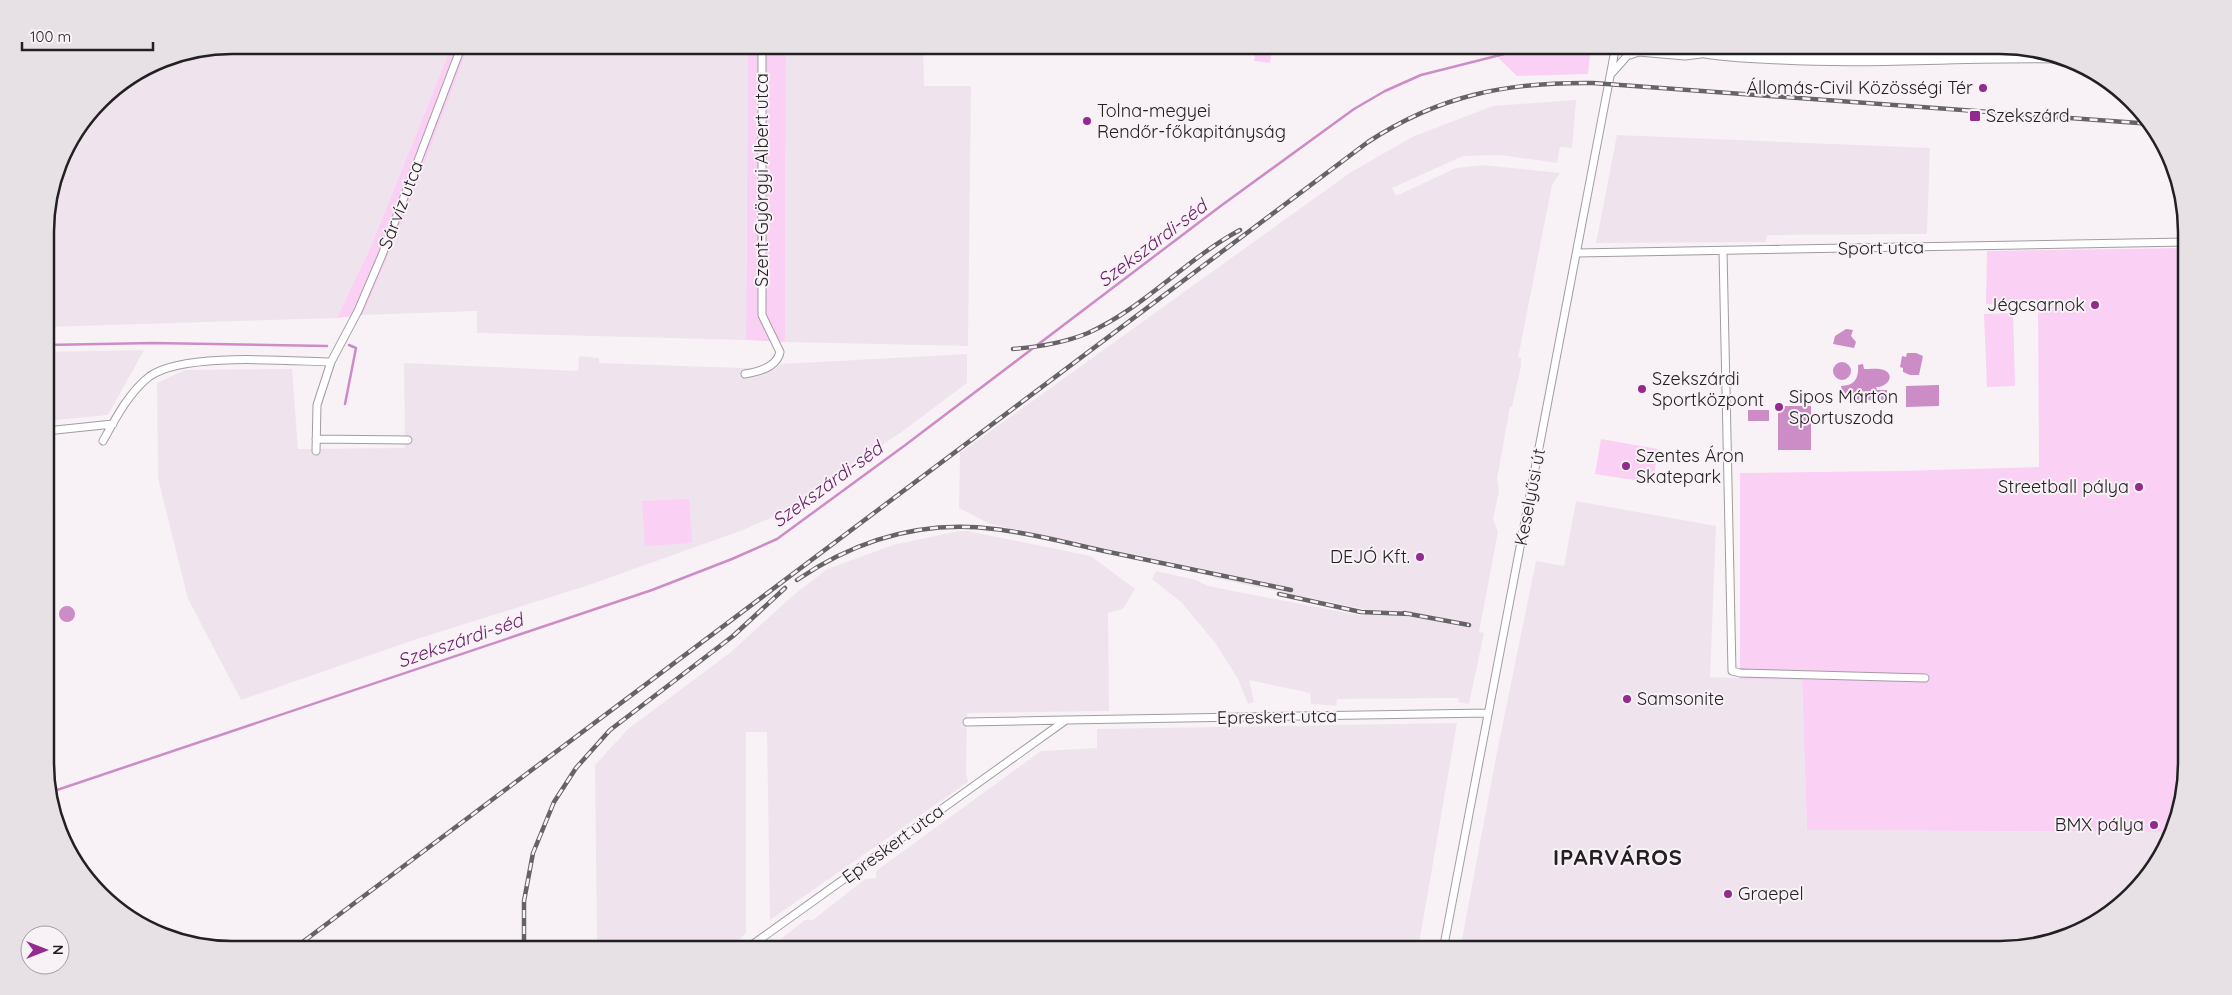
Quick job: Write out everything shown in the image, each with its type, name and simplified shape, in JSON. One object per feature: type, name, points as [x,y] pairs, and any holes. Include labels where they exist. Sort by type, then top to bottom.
[{"type":"main road","points":[[1726,54],[1820,60],[1962,56],[2033,57]]},
{"type":"street","name":"Sárvíz utca","points":[[316,451],[317,405],[331,362],[358,311],[382,255],[459,54]]},
{"type":"street","name":"Szent-Györgyi Albert utca","points":[[745,374],[770,365],[780,356],[778,346],[762,314],[762,54]]},
{"type":"street","name":"Keselyűsi út","points":[[1445,941],[1614,54]]},
{"type":"street","points":[[1611,75],[1627,56],[1633,54]]},
{"type":"street","points":[[1662,54],[1685,56],[1702,54]]},
{"type":"street","name":"Sport utca","points":[[1577,253],[2178,242]]},
{"type":"street","points":[[1723,251],[1732,671],[1740,674],[1925,678]]},
{"type":"street","points":[[103,441],[141,384],[151,376],[170,366],[208,361],[331,362]]},
{"type":"street","points":[[54,430],[113,424]]},
{"type":"street","points":[[316,440],[408,440]]},
{"type":"street","name":"Epreskert utca","points":[[968,722],[1488,713]]},
{"type":"street","name":"Epreskert utca","points":[[758,941],[1066,720]]},
{"type":"shaded area","points":[[220,54],[448,54],[372,244],[337,318],[54,327],[55,208],[67,163],[90,123],[123,90],[142,78],[163,67],[197,57]]},
{"type":"shaded area","points":[[448,54],[466,54],[404,218],[363,315],[337,318],[372,244]]},
{"type":"shaded area","points":[[466,54],[748,54],[746,340],[477,333],[477,311],[363,315],[404,218]]},
{"type":"shaded area","points":[[748,54],[786,54],[785,342],[746,340]]},
{"type":"shaded area","points":[[786,54],[923,54],[924,86],[971,86],[968,346],[785,342]]},
{"type":"shaded area","points":[[1255,54],[1271,54],[1270,63],[1254,61]]},
{"type":"shaded area","points":[[1494,54],[1590,54],[1588,74],[1517,76]]},
{"type":"shaded area","points":[[1576,100],[1572,148],[1560,147],[1557,163],[1500,155],[1463,156],[1392,188],[1396,196],[1456,168],[1483,165],[1560,173],[1552,185],[1518,358],[1521,358],[1521,366],[1512,407],[1510,407],[1497,479],[1499,491],[1493,519],[1498,532],[1479,632],[1484,633],[1469,704],[1458,702],[1459,698],[1337,699],[1336,706],[1311,704],[1310,693],[1249,680],[1254,702],[1248,704],[1238,679],[1216,644],[1182,603],[1152,579],[1156,571],[1196,580],[1208,586],[1363,616],[1364,609],[1213,578],[1214,571],[990,524],[959,508],[960,453],[1351,172],[1414,136],[1493,106]]},
{"type":"shaded area","points":[[1617,135],[1930,148],[1927,234],[1767,235],[1766,242],[1596,243]]},
{"type":"shaded area","points":[[2178,248],[2178,775],[2172,810],[2161,840],[2161,832],[1807,830],[1802,680],[1740,679],[1740,473],[2039,467],[2038,304],[1986,304],[1987,251]]},
{"type":"shaded area","points":[[2013,313],[2015,386],[1987,387],[1984,314]]},
{"type":"shaded area","points":[[1846,329],[1853,330],[1851,336],[1856,342],[1854,348],[1833,344],[1835,336]]},
{"type":"shaded area","points":[[144,350],[108,415],[54,420],[54,352]]},
{"type":"shaded area","points":[[1907,353],[1916,353],[1923,356],[1919,375],[1910,375],[1903,372],[1903,368],[1900,367],[1902,356],[1906,357]]},
{"type":"shaded area","points":[[967,354],[967,383],[903,431],[782,513],[743,530],[589,585],[414,640],[241,700],[188,599],[158,478],[157,383],[185,370],[292,369],[298,449],[405,448],[404,363],[578,371],[579,356],[599,358],[599,363],[774,369],[781,364]]},
{"type":"shaded area","points":[[1838,362],[1846,362],[1851,367],[1849,378],[1838,380],[1833,375],[1833,367]]},
{"type":"shaded area","points":[[1863,364],[1864,369],[1880,369],[1888,372],[1890,375],[1886,384],[1876,387],[1877,390],[1887,390],[1887,401],[1844,399],[1841,386],[1853,383],[1858,374],[1858,365]]},
{"type":"shaded area","points":[[1939,385],[1939,406],[1906,407],[1906,386]]},
{"type":"shaded area","points":[[1778,406],[1811,406],[1811,450],[1778,450]]},
{"type":"shaded area","points":[[1748,410],[1769,410],[1769,421],[1748,421]]},
{"type":"shaded area","name":"Szentes Áron Skatepark","points":[[1601,439],[1658,449],[1653,483],[1595,474]]},
{"type":"shaded area","points":[[689,499],[692,543],[645,546],[642,501]]},
{"type":"shaded area","points":[[1576,501],[1716,526],[1710,677],[1802,680],[1807,830],[2161,832],[2161,840],[2142,872],[2109,905],[2069,928],[2024,940],[1462,941],[1497,752],[1536,561],[1564,566]]},
{"type":"shaded area","points":[[958,531],[968,531],[1091,556],[1135,589],[1123,609],[1108,613],[1109,711],[967,713],[966,773],[968,782],[770,920],[767,732],[746,732],[746,933],[738,941],[597,941],[595,765],[628,729],[731,652],[790,598],[827,569],[893,545]]},
{"type":"shaded area","points":[[64,606],[70,606],[75,611],[73,620],[64,622],[59,617],[59,611]]},
{"type":"shaded area","points":[[1457,723],[1420,941],[778,941],[805,920],[813,920],[865,879],[876,878],[876,871],[1041,751],[1097,748],[1097,729]]},
{"type":"waterway","name":"Szekszárdi-séd","points":[[56,790],[652,590],[732,559],[777,539],[904,446],[1222,205],[1354,109],[1385,91],[1421,75],[1504,54]]},
{"type":"waterway","points":[[54,345],[153,343],[327,346]]},
{"type":"waterway","points":[[345,404],[356,348],[349,345]]},
{"type":"railway","points":[[304,941],[1368,142],[1421,113],[1475,94],[1503,89],[1532,85],[1593,83],[2142,123]]},
{"type":"railway","points":[[1013,349],[1060,342],[1088,333],[1108,323],[1201,255],[1240,230]]},
{"type":"railway","points":[[797,580],[843,554],[891,536],[941,528],[967,527],[1037,536],[1291,590]]},
{"type":"railway","points":[[524,941],[524,901],[533,853],[554,802],[576,768],[610,730],[733,636],[785,588]]},
{"type":"railway","points":[[1279,594],[1361,612],[1411,614]]},
{"type":"railway","points":[[1404,613],[1469,625]]},
{"type":"place","name":"Állomás-Civil Közösségi Tér","points":[[1983,88]]},
{"type":"place","name":"Szekszárd","points":[[1975,116]]},
{"type":"place","name":"Tolna-megyei Rendőr-főkapitányság","points":[[1087,121]]},
{"type":"place","name":"Jégcsarnok","points":[[2095,305]]},
{"type":"place","name":"Szekszárdi Sportközpont","points":[[1642,389]]},
{"type":"place","name":"Sipos Márton Sportuszoda","points":[[1779,407]]},
{"type":"place","name":"Szentes Áron Skatepark","points":[[1626,466]]},
{"type":"place","name":"Streetball pálya","points":[[2139,487]]},
{"type":"place","name":"DEJÓ Kft.","points":[[1420,557]]},
{"type":"place","name":"Samsonite","points":[[1627,699]]},
{"type":"place","name":"BMX pálya","points":[[2154,825]]},
{"type":"place","name":"Graepel","points":[[1728,894]]},
{"type":"district","name":"IPARVÁROS","points":[[1618,857]]}]
